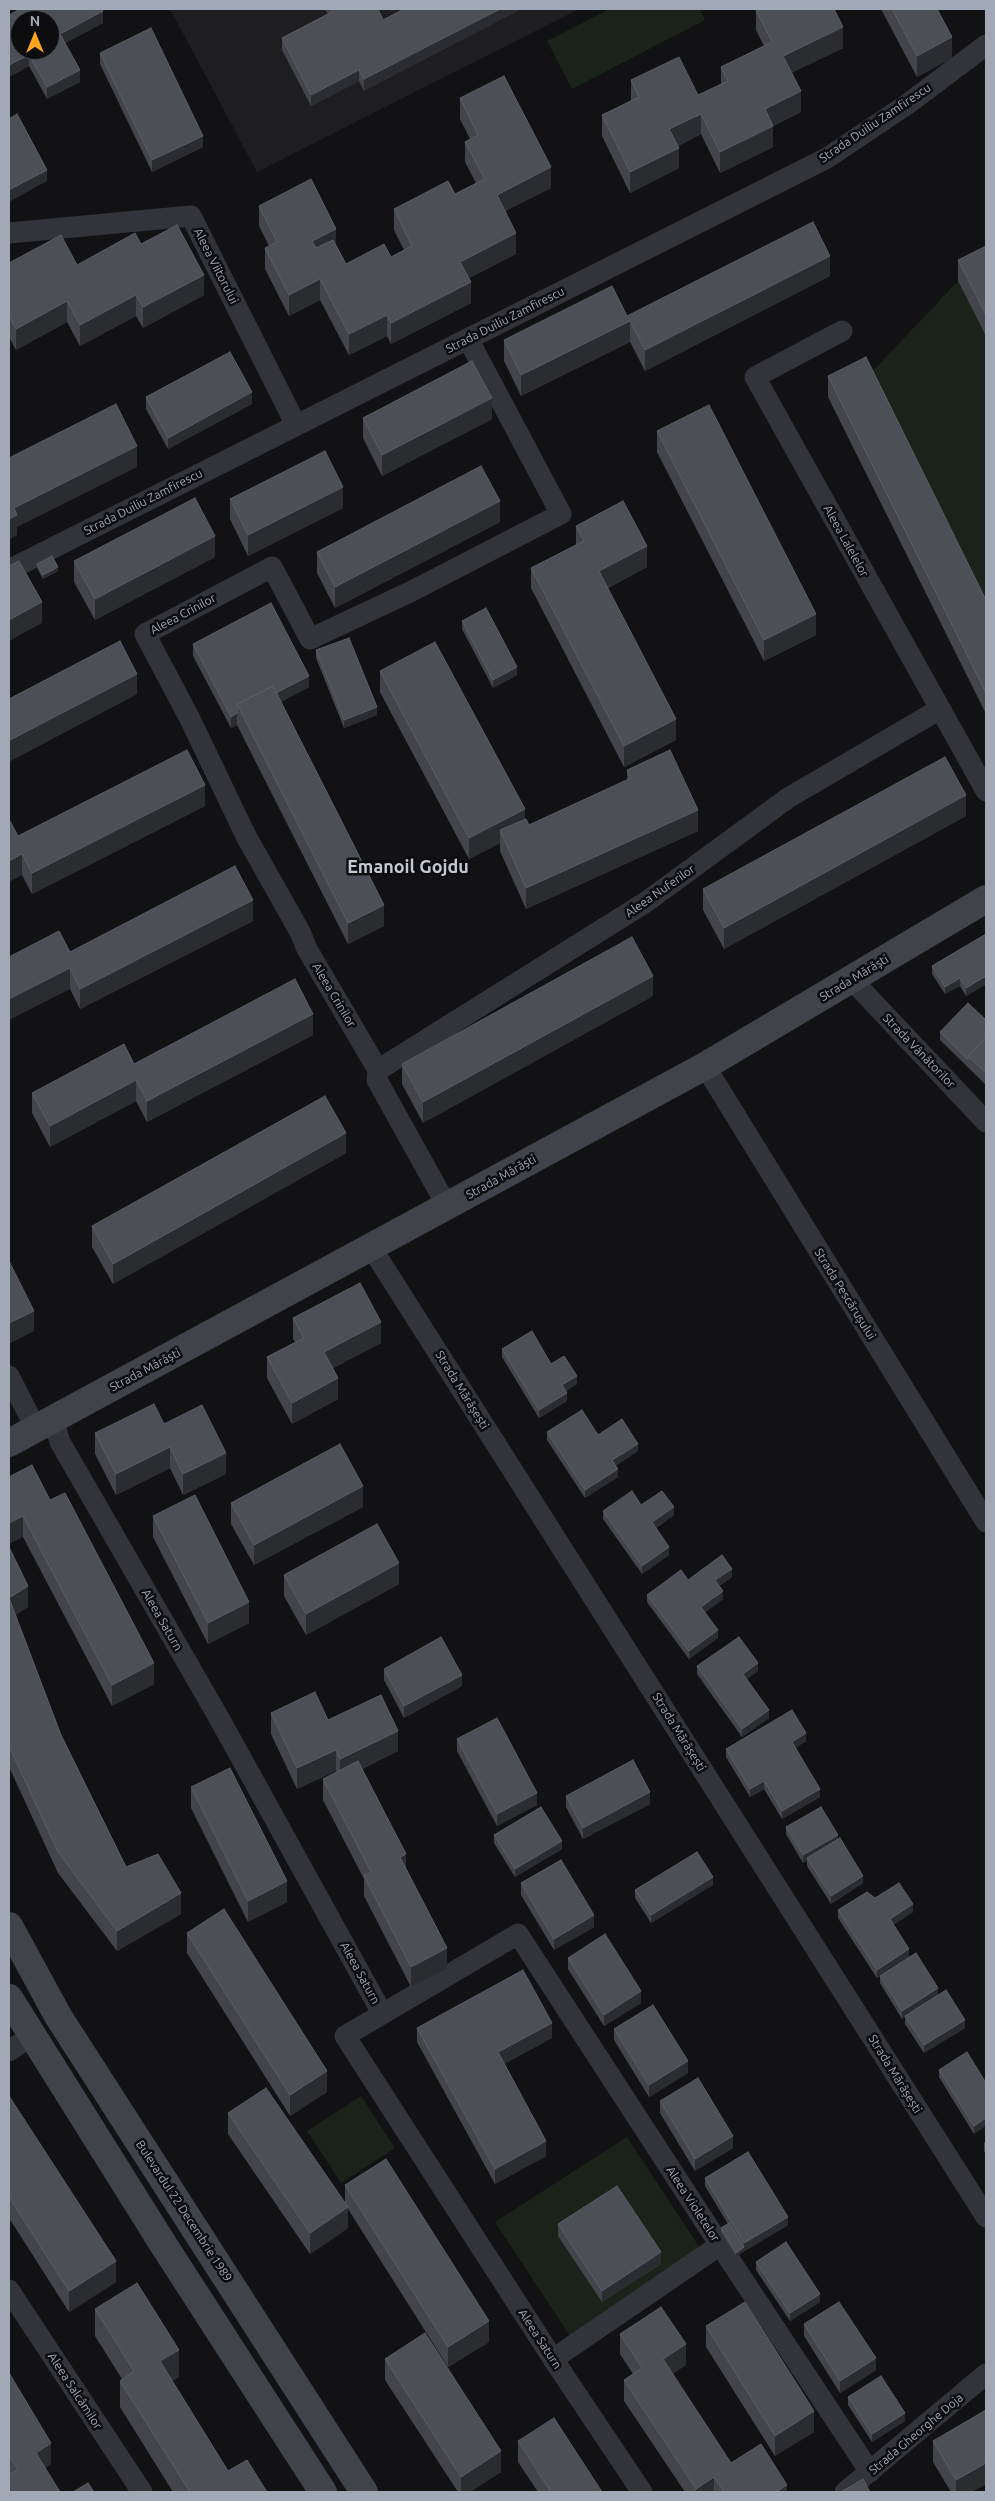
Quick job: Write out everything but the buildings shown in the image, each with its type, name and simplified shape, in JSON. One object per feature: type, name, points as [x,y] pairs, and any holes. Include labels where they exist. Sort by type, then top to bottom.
[{"type":"main road","name":"Strada Mărăști","points":[[9,1443],[705,1066],[986,899]]},
{"type":"main road","name":"Bulevardul 22 Decembrie 1989","points":[[9,1926],[58,2016],[364,2492]]},
{"type":"main road","points":[[9,1998],[162,2244],[323,2492]]},
{"type":"street","name":"Strada Duiliu Zamfirescu","points":[[9,570],[827,158],[909,103],[986,45]]},
{"type":"street","name":"Aleea Viitorului","points":[[9,234],[191,216],[296,426]]},
{"type":"street","name":"Aleea Lalelelor","points":[[842,331],[755,377],[986,791]]},
{"type":"street","name":"Aleea Crinilor","points":[[448,1206],[376,1080],[378,1070],[307,950],[300,932],[246,836],[190,719],[145,634],[272,567],[310,639],[412,591],[561,514],[468,339]]},
{"type":"street","name":"Aleea Nuferilor","points":[[378,1070],[646,902],[788,798],[940,709]]},
{"type":"street","name":"Strada Vânătorilor","points":[[852,980],[986,1122]]},
{"type":"street","name":"Strada Pescărușului","points":[[705,1066],[986,1522]]},
{"type":"street","name":"Strada Mărășești","points":[[371,1247],[986,2217]]},
{"type":"street","name":"Aleea Saturn","points":[[9,1376],[44,1424],[60,1442],[219,1718],[382,2013],[345,2036],[553,2359],[642,2492]]},
{"type":"street","name":"Aleea Violetelor","points":[[382,2013],[518,1934],[870,2472]]},
{"type":"street","points":[[9,2051],[31,2036]]},
{"type":"street","points":[[553,2359],[720,2245]]},
{"type":"street","name":"Aleea Salcâmilor","points":[[9,2290],[142,2492]]},
{"type":"street","name":"Strada Gheorghe Doja","points":[[845,2492],[986,2374]]},
{"type":"shaded area","points":[[170,9],[579,9],[257,172]]},
{"type":"shaded area","points":[[610,9],[700,9],[705,20],[572,89],[547,41]]},
{"type":"shaded area","points":[[958,281],[986,336],[986,621],[866,378]]},
{"type":"shaded area","points":[[361,2096],[395,2148],[341,2183],[307,2131]]},
{"type":"shaded area","points":[[627,2137],[702,2251],[570,2336],[495,2222]]},
{"type":"district","name":"Emanoil Gojdu","points":[[408,867]]}]
